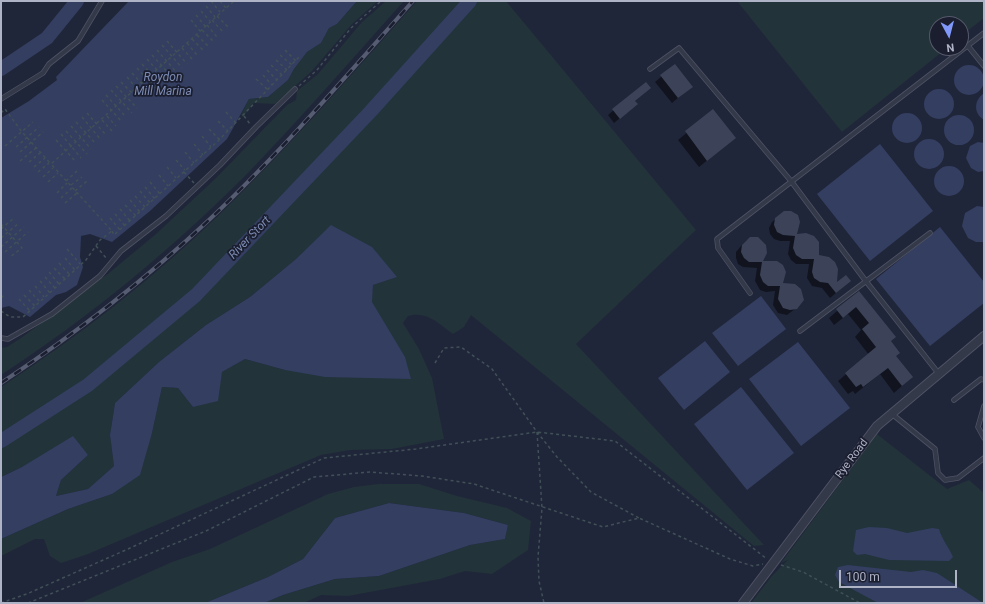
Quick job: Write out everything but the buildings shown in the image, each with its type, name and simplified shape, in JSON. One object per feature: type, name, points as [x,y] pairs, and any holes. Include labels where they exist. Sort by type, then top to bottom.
[{"type":"street","name":"Rye Road","points":[[743,603],[876,426],[984,336]]},
{"type":"lane","points":[[1,99],[44,72],[49,64],[78,41],[102,1]]},
{"type":"lane","points":[[969,45],[984,33]]},
{"type":"lane","points":[[969,47],[984,66]]},
{"type":"lane","points":[[650,69],[679,48],[791,180],[865,280],[939,374]]},
{"type":"lane","points":[[750,293],[718,248],[716,239],[791,180],[955,56]]},
{"type":"lane","points":[[1,338],[8,339],[52,314],[100,276],[121,252],[166,216],[220,165],[254,128],[295,90]]},
{"type":"lane","points":[[800,331],[865,280],[930,233]]},
{"type":"lane","points":[[954,400],[981,379],[984,380]]},
{"type":"lane","points":[[984,406],[978,427],[984,438]]},
{"type":"lane","points":[[892,413],[935,449],[938,461],[938,472],[945,480],[958,478],[984,458]]},
{"type":"path","points":[[220,1],[226,8]]},
{"type":"path","points":[[38,172],[71,147],[102,120],[234,1]]},
{"type":"path","points":[[295,90],[316,70],[351,28],[381,1]]},
{"type":"path","points":[[211,2],[221,13]]},
{"type":"path","points":[[206,6],[228,27]]},
{"type":"path","points":[[201,11],[223,32]]},
{"type":"path","points":[[196,15],[217,37]]},
{"type":"path","points":[[191,20],[213,41]]},
{"type":"path","points":[[197,34],[208,46]]},
{"type":"path","points":[[192,39],[203,50]]},
{"type":"path","points":[[167,41],[187,64]]},
{"type":"path","points":[[187,43],[197,55]]},
{"type":"path","points":[[162,45],[182,68]]},
{"type":"path","points":[[182,48],[192,59]]},
{"type":"path","points":[[157,50],[177,73]]},
{"type":"path","points":[[285,50],[296,61]]},
{"type":"path","points":[[152,55],[172,77]]},
{"type":"path","points":[[280,55],[292,65]]},
{"type":"path","points":[[3,105],[26,137],[114,235],[220,140],[278,81],[299,57]]},
{"type":"path","points":[[147,59],[167,81]]},
{"type":"path","points":[[276,60],[287,70]]},
{"type":"path","points":[[142,64],[162,86]]},
{"type":"path","points":[[272,65],[282,75]]},
{"type":"path","points":[[137,68],[157,90]]},
{"type":"path","points":[[267,70],[278,81]]},
{"type":"path","points":[[132,73],[142,84]]},
{"type":"path","points":[[263,75],[273,86]]},
{"type":"path","points":[[127,77],[137,88]]},
{"type":"path","points":[[256,79],[268,91]]},
{"type":"path","points":[[121,82],[132,93]]},
{"type":"path","points":[[116,86],[137,108]]},
{"type":"path","points":[[111,90],[132,113]]},
{"type":"path","points":[[106,95],[126,118]]},
{"type":"path","points":[[102,100],[122,122]]},
{"type":"path","points":[[1,113],[5,109]]},
{"type":"path","points":[[226,112],[237,123]]},
{"type":"path","points":[[87,113],[106,135]]},
{"type":"path","points":[[107,115],[116,126]]},
{"type":"path","points":[[244,116],[254,128]]},
{"type":"path","points":[[82,117],[101,140]]},
{"type":"path","points":[[102,120],[112,131]]},
{"type":"path","points":[[218,121],[228,132]]},
{"type":"path","points":[[5,146],[33,122]]},
{"type":"path","points":[[76,122],[96,144]]},
{"type":"path","points":[[71,126],[91,149]]},
{"type":"path","points":[[16,147],[39,127]]},
{"type":"path","points":[[209,129],[220,140]]},
{"type":"path","points":[[66,130],[87,154]]},
{"type":"path","points":[[20,152],[43,132]]},
{"type":"path","points":[[61,134],[81,158]]},
{"type":"path","points":[[202,136],[211,148]]},
{"type":"path","points":[[56,140],[76,162]]},
{"type":"path","points":[[194,144],[203,155]]},
{"type":"path","points":[[20,161],[36,148]]},
{"type":"path","points":[[29,162],[40,152]]},
{"type":"path","points":[[185,152],[194,163]]},
{"type":"path","points":[[34,167],[45,158]]},
{"type":"path","points":[[176,160],[197,187]]},
{"type":"path","points":[[43,177],[54,167]]},
{"type":"path","points":[[167,167],[177,178]]},
{"type":"path","points":[[57,193],[77,170]]},
{"type":"path","points":[[48,182],[58,172]]},
{"type":"path","points":[[159,175],[168,186]]},
{"type":"path","points":[[61,198],[82,177]]},
{"type":"path","points":[[65,203],[87,181]]},
{"type":"path","points":[[150,182],[160,194]]},
{"type":"path","points":[[145,187],[155,198]]},
{"type":"path","points":[[140,191],[150,203]]},
{"type":"path","points":[[135,196],[145,207]]},
{"type":"path","points":[[130,200],[140,212]]},
{"type":"path","points":[[125,205],[136,216]]},
{"type":"path","points":[[120,209],[130,221]]},
{"type":"path","points":[[115,214],[125,226]]},
{"type":"path","points":[[1,229],[14,218]]},
{"type":"path","points":[[110,218],[120,230]]},
{"type":"path","points":[[1,238],[19,223]]},
{"type":"path","points":[[1,224],[22,248],[10,257]]},
{"type":"path","points":[[1,247],[24,227]]},
{"type":"path","points":[[6,252],[28,232]]},
{"type":"path","points":[[1,311],[10,318],[23,317],[80,265],[100,240],[112,232]]},
{"type":"path","points":[[96,246],[111,263]]},
{"type":"path","points":[[67,249],[80,265]]},
{"type":"path","points":[[65,258],[75,270]]},
{"type":"path","points":[[59,263],[70,275]]},
{"type":"path","points":[[54,268],[65,279]]},
{"type":"path","points":[[50,272],[59,284]]},
{"type":"path","points":[[45,277],[55,288]]},
{"type":"path","points":[[40,281],[50,292]]},
{"type":"path","points":[[35,286],[45,297]]},
{"type":"path","points":[[29,290],[40,302]]},
{"type":"path","points":[[1,298],[5,294]]},
{"type":"path","points":[[24,294],[35,306]]},
{"type":"path","points":[[19,299],[30,311]]},
{"type":"path","points":[[435,362],[444,348],[461,347],[492,369],[536,432],[557,457],[591,492],[639,518],[730,559],[753,566],[772,563]]},
{"type":"path","points":[[536,432],[542,508],[538,557],[544,603]]},
{"type":"path","points":[[1,603],[29,593],[121,552],[324,458],[416,449],[536,432],[615,442],[772,563],[803,572],[860,603]]},
{"type":"path","points":[[28,603],[206,530],[314,477],[370,472],[422,476],[474,484],[542,508],[603,527],[639,518]]},
{"type":"shaded area","points":[[357,1],[378,1],[352,24],[312,71],[275,104],[254,103],[243,117],[241,115],[249,99],[268,97],[288,80],[294,69],[307,52],[321,43],[329,28],[337,24]]},
{"type":"shaded area","points":[[386,1],[404,1],[287,132],[219,202],[160,255],[98,306],[34,353],[1,375],[1,348],[7,347],[21,338],[109,273],[156,234],[215,179],[287,105],[296,100],[297,91],[318,74],[362,22]]},
{"type":"shaded area","points":[[417,1],[506,1],[696,230],[576,344],[764,545],[754,546],[471,315],[464,327],[453,334],[432,319],[421,315],[415,315],[408,316],[403,323],[419,349],[432,378],[444,439],[392,449],[350,450],[321,455],[88,554],[61,563],[50,556],[44,539],[35,539],[1,556],[1,539],[68,509],[112,494],[152,433],[162,387],[178,388],[193,407],[222,372],[245,359],[285,370],[383,323],[371,302],[373,285],[396,277],[331,226],[296,259],[250,297],[206,325],[159,362],[115,403],[110,435],[114,466],[88,489],[56,496],[61,480],[88,455],[22,467],[1,477],[1,387],[59,348],[115,306],[195,238],[246,189],[296,136]]},
{"type":"shaded area","points":[[737,1],[984,1],[984,18],[969,30],[969,16],[929,16],[929,56],[937,56],[842,132]]},
{"type":"shaded area","points":[[877,434],[947,489],[969,480],[984,493],[984,603],[751,603],[771,577],[788,560],[781,563]]},
{"type":"shaded area","points":[[378,484],[419,484],[457,496],[507,508],[531,521],[528,550],[492,574],[465,571],[440,579],[348,596],[321,595],[304,603],[264,603],[283,595],[335,579],[379,576],[470,545],[505,539],[508,525],[464,513],[389,503],[335,518],[303,559],[268,577],[205,603],[80,603],[172,562],[210,549],[328,494],[354,487]]},
{"type":"water","name":"Roydon Mill Marina","points":[[129,1],[357,1],[337,24],[329,28],[321,43],[307,52],[294,69],[288,80],[268,97],[249,99],[227,139],[150,211],[112,242],[90,234],[81,236],[80,257],[83,267],[77,285],[66,292],[56,295],[30,317],[9,306],[1,308],[1,118],[29,101],[57,80],[56,77]]},
{"type":"water","points":[[969,65],[975,66],[983,74],[983,86],[975,94],[969,95],[963,94],[955,86],[954,80],[955,74],[963,66]]},
{"type":"water","points":[[939,89],[945,90],[953,98],[953,110],[945,118],[939,119],[933,118],[925,110],[924,104],[925,98],[933,90]]},
{"type":"water","points":[[984,93],[984,120],[978,114],[976,106],[978,99]]},
{"type":"water","points":[[907,113],[913,114],[921,122],[921,134],[913,142],[907,143],[901,142],[893,134],[892,128],[893,122],[901,114]]},
{"type":"water","points":[[959,115],[965,116],[973,124],[973,136],[965,144],[959,145],[953,144],[945,136],[944,130],[945,124],[953,116]]},
{"type":"water","points":[[929,139],[935,140],[943,148],[943,160],[935,168],[929,169],[923,168],[915,160],[914,154],[915,148],[923,140]]},
{"type":"water","points":[[978,142],[984,143],[984,171],[978,172],[971,168],[966,158],[970,146]]},
{"type":"water","points":[[880,144],[933,211],[870,261],[817,194]]},
{"type":"water","points":[[949,166],[955,167],[963,175],[963,187],[955,195],[949,196],[943,195],[935,187],[934,181],[935,175],[943,167]]},
{"type":"water","points":[[977,206],[984,207],[984,242],[976,242],[968,238],[962,226],[965,213]]},
{"type":"water","points":[[331,225],[372,247],[397,277],[373,285],[372,302],[405,357],[411,379],[325,377],[285,370],[245,359],[222,372],[218,401],[193,407],[178,388],[162,387],[152,433],[140,475],[112,494],[68,509],[1,539],[1,477],[22,467],[73,436],[88,455],[61,480],[56,496],[88,489],[114,466],[110,435],[115,403],[159,362],[206,325],[250,297],[296,259]]},
{"type":"water","points":[[940,227],[984,282],[984,303],[930,346],[876,279]]},
{"type":"water","points":[[761,296],[786,329],[738,366],[712,333]]},
{"type":"water","points":[[705,341],[730,372],[684,410],[658,378]]},
{"type":"water","points":[[798,342],[850,408],[801,446],[749,379]]},
{"type":"water","points":[[741,387],[794,453],[747,490],[694,424]]},
{"type":"water","points":[[389,503],[464,513],[508,525],[505,539],[470,545],[379,576],[335,579],[283,595],[264,603],[205,603],[268,577],[303,559],[335,518]]},
{"type":"water","points":[[869,527],[887,528],[907,533],[932,528],[939,529],[953,557],[949,561],[889,560],[865,554],[857,555],[853,551],[856,530]]},
{"type":"water","points":[[848,565],[911,572],[923,570],[937,573],[983,603],[878,603],[839,582],[835,575],[838,567]]},
{"type":"waterway","points":[[1,69],[47,38],[77,1]]},
{"type":"waterway","name":"River Stort","points":[[1,441],[88,385],[196,295],[371,111],[470,1]]},
{"type":"railway","points":[[1,383],[109,306],[210,219],[263,167],[339,85],[413,1]]}]
